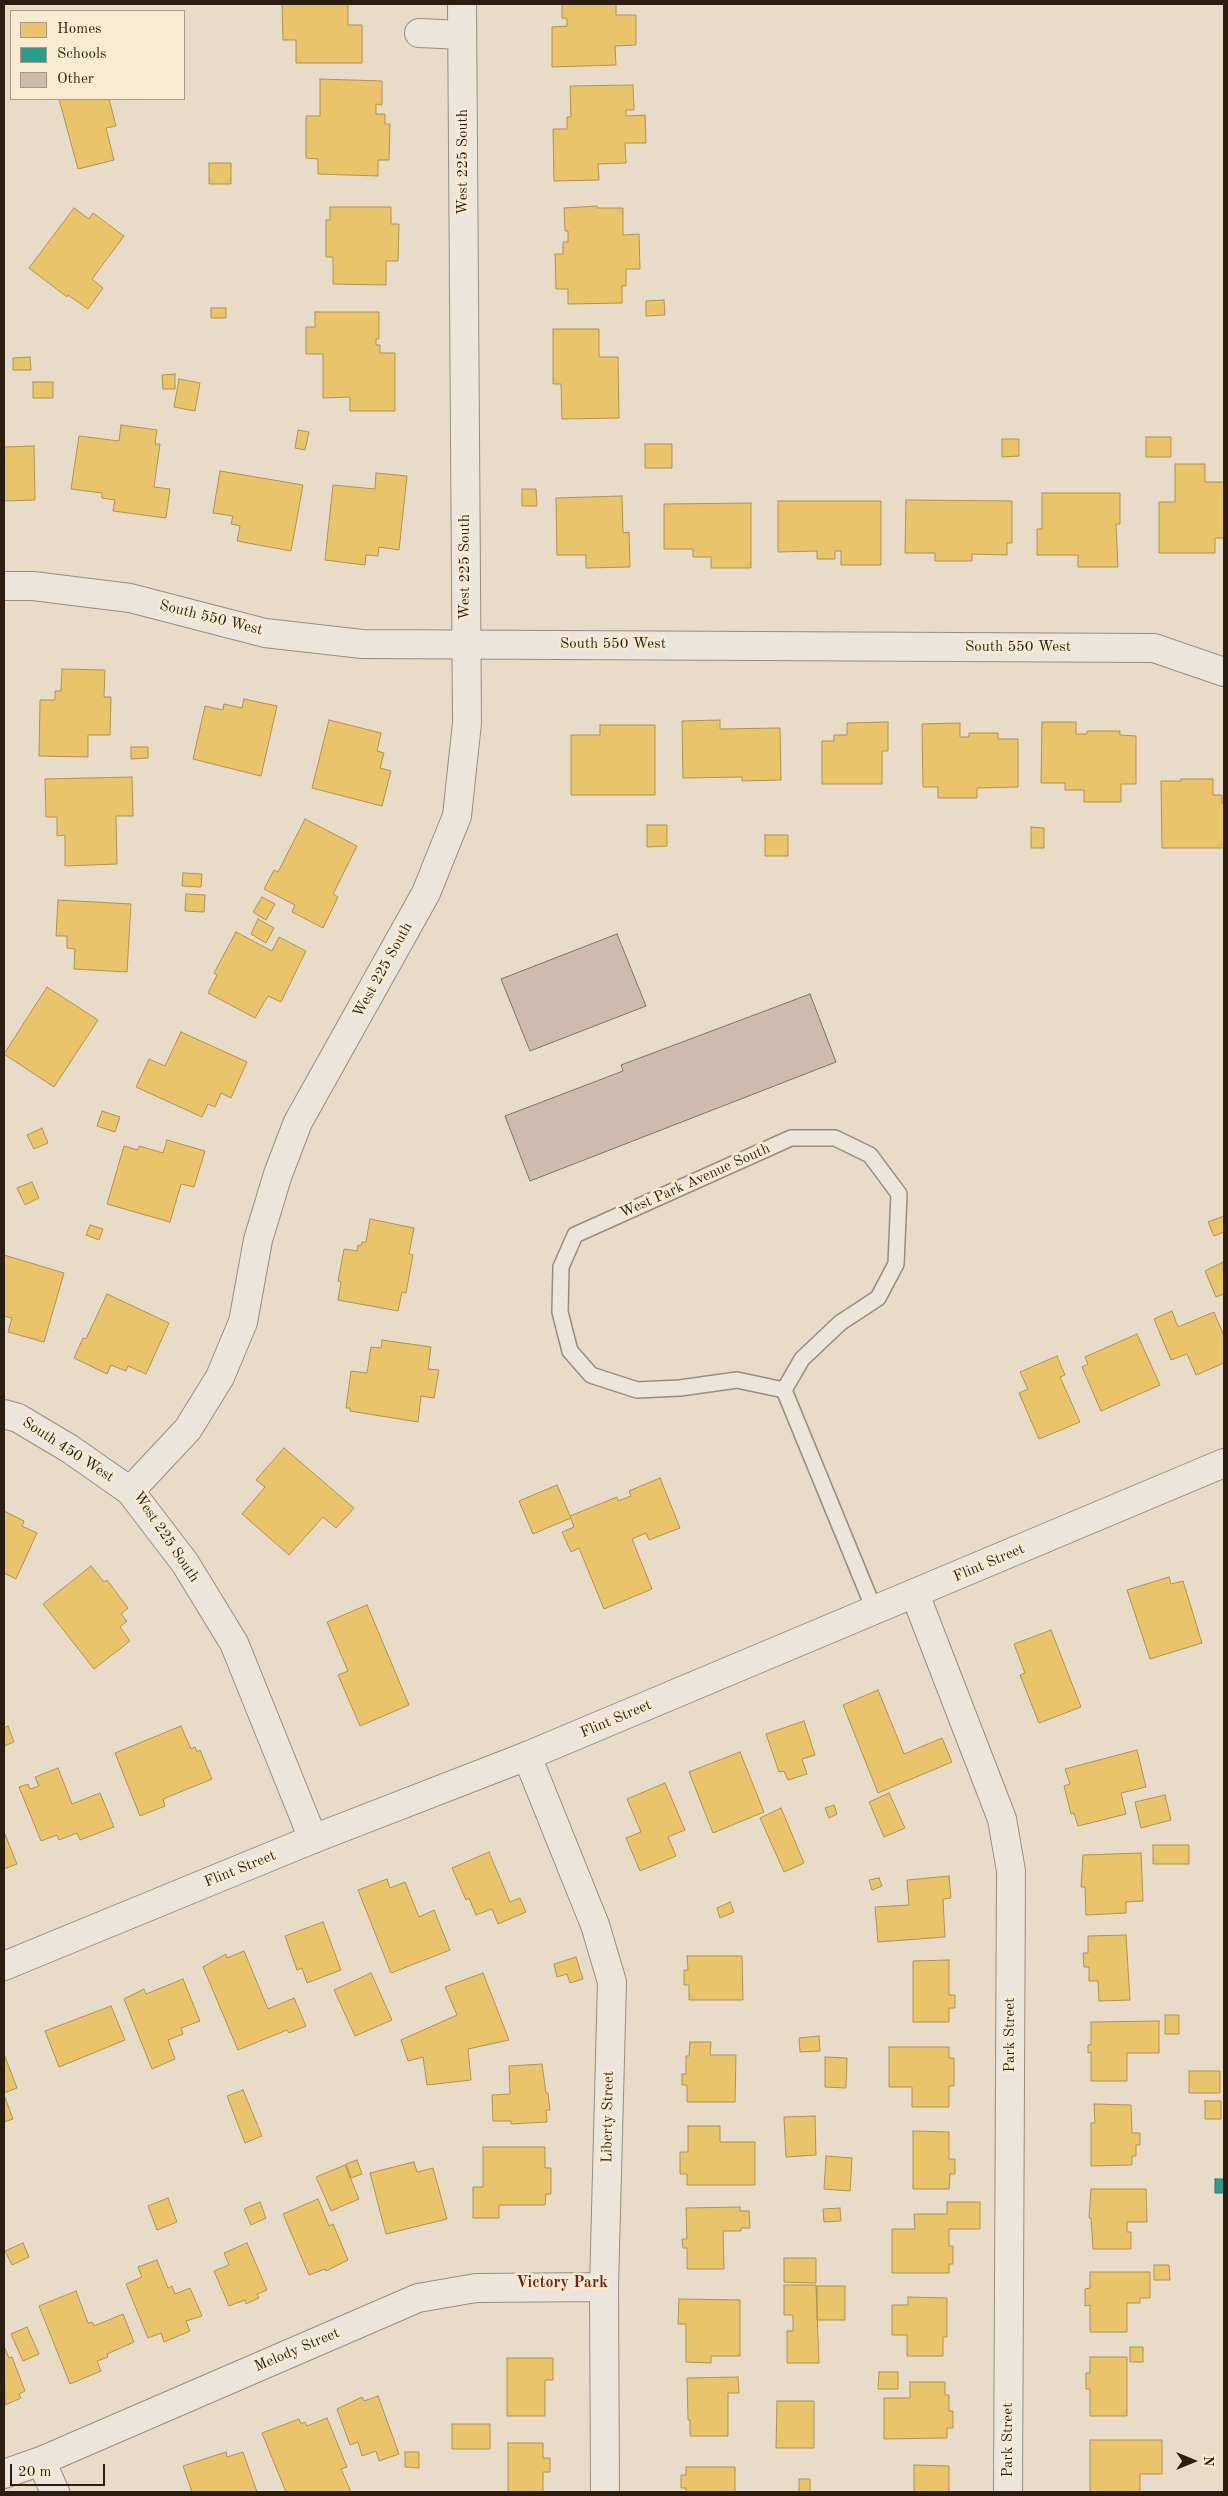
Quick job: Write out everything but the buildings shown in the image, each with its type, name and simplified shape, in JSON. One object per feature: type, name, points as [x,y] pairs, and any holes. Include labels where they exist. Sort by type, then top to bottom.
[{"type":"street","name":"West 225 South","points":[[313,1839],[234,1643],[185,1563],[130,1491],[188,1429],[220,1377],[243,1322],[258,1240],[278,1174],[298,1122],[426,893],[456,816],[466,723],[462,4]]},
{"type":"street","points":[[419,33],[462,35]]},
{"type":"street","name":"South 550 West","points":[[4,586],[33,586],[130,598],[265,632],[362,644],[1154,648],[1224,672]]},
{"type":"street","name":"South 450 West","points":[[4,1414],[18,1418],[70,1449],[130,1491]]},
{"type":"street","name":"Flint Street","points":[[4,1966],[313,1839],[528,1756],[1224,1463]]},
{"type":"street","name":"Park Street","points":[[915,1594],[1002,1819],[1011,1871],[1008,2492]]},
{"type":"street","name":"Liberty Street","points":[[528,1756],[595,1925],[612,1982],[604,2287],[605,2492]]},
{"type":"street","name":"Melody Street","points":[[4,2474],[41,2461],[418,2298],[476,2288],[604,2287]]},
{"type":"street","points":[[41,2461],[55,2492]]},
{"type":"lane","name":"West Park Avenue South","points":[[791,1138],[835,1138],[870,1155],[899,1194],[896,1264],[878,1298],[840,1323],[802,1359],[784,1390],[737,1380],[680,1388],[637,1390],[590,1375],[570,1351],[560,1312],[560,1267],[575,1235],[791,1138]]},
{"type":"lane","points":[[784,1390],[874,1609]]},
{"type":"district","name":"Victory Park","points":[[562,2283]]}]
